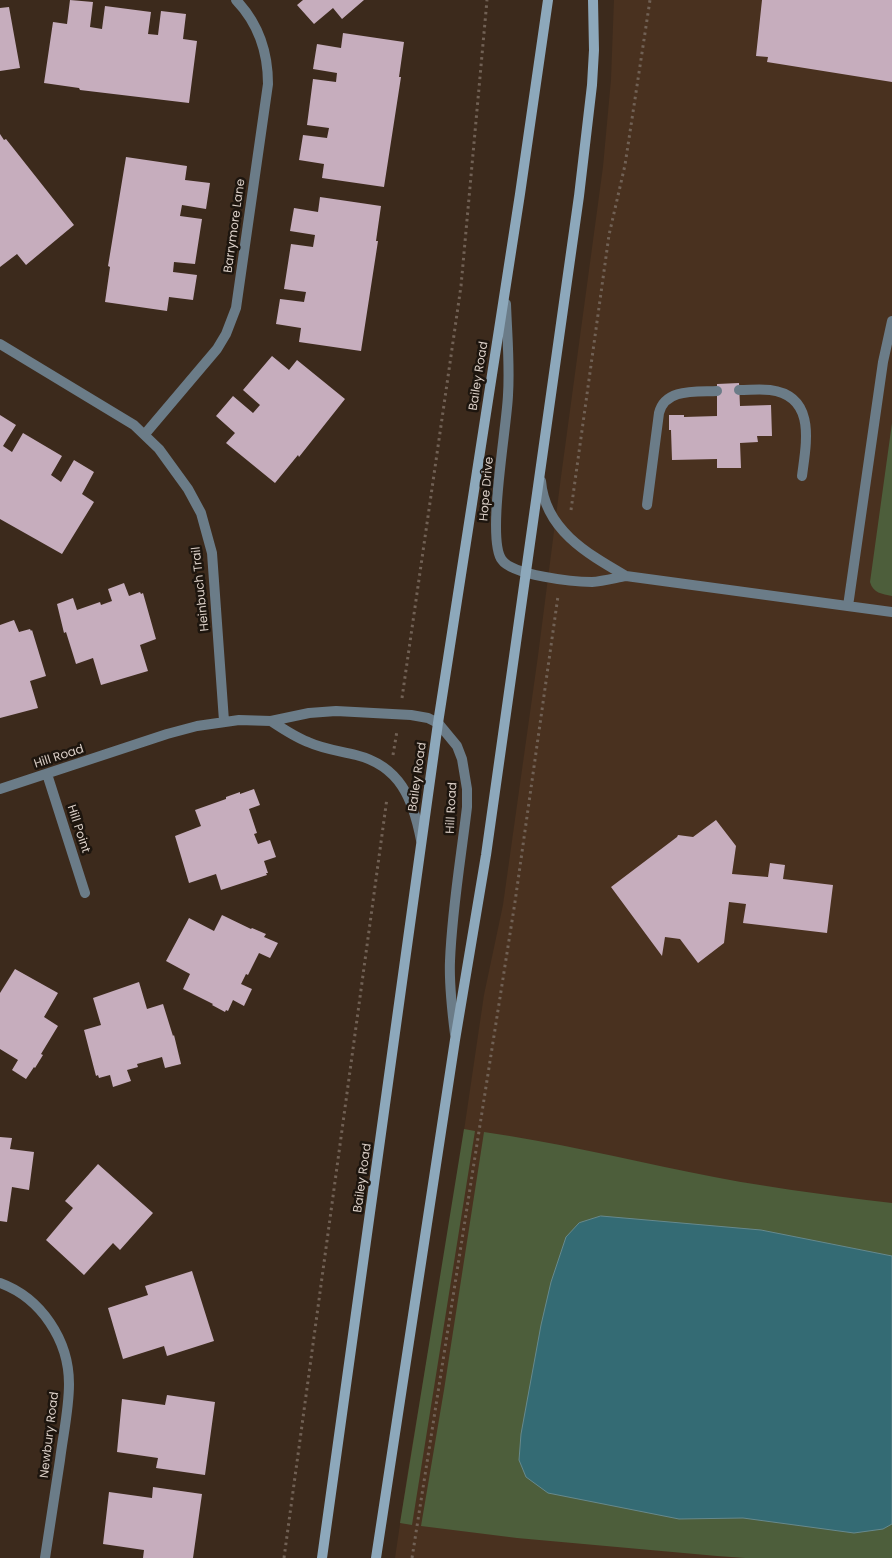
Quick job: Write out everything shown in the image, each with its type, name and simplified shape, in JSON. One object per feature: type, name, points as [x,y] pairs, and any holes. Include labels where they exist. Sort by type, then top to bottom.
[{"type":"main road","name":"Bailey Road","points":[[322,1558],[438,723],[548,0]]},
{"type":"main road","points":[[376,1558],[486,856],[578,204],[594,50],[593,0]]},
{"type":"street","name":"Barrymore Lane","points":[[146,434],[217,349],[226,334],[236,308],[268,84],[268,66],[262,41],[248,15],[236,0]]},
{"type":"street","name":"Hope Drive","points":[[505,289],[508,394],[498,491],[496,544],[498,555],[502,562],[508,567],[526,573],[560,578],[593,582],[626,576],[892,612]]},
{"type":"street","points":[[848,606],[883,362],[892,321]]},
{"type":"street","name":"Heinbuch Trail","points":[[0,344],[125,418],[146,434],[188,489],[200,513],[208,537],[214,569],[224,721]]},
{"type":"street","points":[[739,390],[772,390],[787,395],[797,403],[804,417],[806,429],[802,476]]},
{"type":"street","points":[[647,504],[660,413],[664,402],[675,394],[717,391]]},
{"type":"street","name":"Hope Drive","points":[[540,474],[546,504],[560,528],[584,551],[626,576]]},
{"type":"street","name":"Hill Road","points":[[0,790],[167,734],[224,721],[271,722],[309,713],[336,711],[428,718],[438,723],[457,746],[462,759],[467,788],[467,807],[452,926],[450,962],[451,1001],[456,1040]]},
{"type":"street","name":"Hill Road","points":[[271,722],[307,742],[366,758],[391,772],[411,800],[422,843]]},
{"type":"street","name":"Hill Point","points":[[47,774],[85,892]]},
{"type":"street","name":"Newbury Road","points":[[0,1282],[25,1296],[41,1311],[59,1340],[68,1371],[68,1402],[46,1558]]},
{"type":"path","points":[[284,1558],[391,772],[461,286],[487,0]]},
{"type":"path","points":[[571,504],[608,235],[625,165],[650,0]]},
{"type":"path","points":[[412,1558],[513,911],[560,578]]},
{"type":"shaded area","points":[[614,0],[892,0],[892,1558],[395,1558],[455,1192],[484,995],[503,905],[603,167],[611,80]]},
{"type":"green space","points":[[892,423],[892,596],[876,591],[870,582]]},
{"type":"green space","points":[[464,1129],[475,1131],[412,1525],[400,1523]]},
{"type":"green space","points":[[484,1132],[561,1145],[739,1182],[892,1203],[892,1558],[745,1558],[517,1538],[421,1526]]},
{"type":"water","points":[[601,1216],[761,1230],[892,1256],[892,1524],[883,1529],[854,1533],[743,1518],[679,1519],[548,1493],[526,1477],[519,1460],[521,1434],[551,1282],[566,1237],[579,1223]]},
{"type":"building","points":[[70,0],[93,2],[90,27],[102,29],[105,6],[151,12],[148,34],[158,35],[161,11],[186,14],[183,39],[197,41],[189,103],[80,90],[79,88],[44,83],[53,22],[67,24]]},
{"type":"building","points":[[303,0],[364,0],[342,19],[333,8],[314,24],[297,5]]},
{"type":"building","points":[[762,0],[892,0],[892,82],[767,62],[768,57],[756,56]]},
{"type":"building","points":[[9,7],[20,68],[0,71],[0,8]]},
{"type":"building","points":[[343,33],[404,42],[399,77],[401,77],[384,187],[322,178],[324,164],[299,160],[303,135],[327,138],[329,128],[307,125],[313,79],[336,82],[337,73],[313,69],[317,44],[341,48]]},
{"type":"building","points":[[0,134],[4,140],[6,139],[74,225],[26,265],[17,254],[0,267]]},
{"type":"building","points":[[126,157],[187,166],[185,180],[210,183],[206,209],[182,205],[180,216],[202,219],[195,264],[174,262],[173,272],[197,275],[193,300],[169,297],[167,311],[105,302],[110,267],[108,266]]},
{"type":"building","points":[[320,197],[381,206],[376,241],[378,241],[361,351],[299,342],[301,328],[276,324],[280,299],[304,302],[306,292],[284,289],[291,244],[313,247],[315,235],[290,231],[294,208],[318,212]]},
{"type":"building","points":[[272,356],[289,370],[297,360],[345,399],[299,457],[298,455],[275,483],[226,443],[235,433],[216,416],[233,396],[253,413],[260,405],[243,390]]},
{"type":"building","points":[[739,383],[740,406],[771,405],[772,436],[757,436],[758,442],[740,443],[741,468],[717,468],[717,459],[672,460],[669,415],[684,415],[684,417],[717,416],[717,384]]},
{"type":"building","points":[[0,415],[16,425],[3,446],[12,452],[23,433],[62,456],[51,475],[61,482],[74,460],[94,472],[82,494],[94,502],[62,554],[0,519]]},
{"type":"building","points":[[124,583],[129,596],[140,592],[141,594],[143,593],[156,639],[140,645],[148,671],[101,685],[93,658],[76,664],[66,632],[64,633],[57,604],[73,598],[77,610],[100,602],[101,605],[112,601],[108,589]]},
{"type":"building","points":[[14,620],[19,632],[32,630],[46,676],[30,681],[38,708],[0,718],[0,625]]},
{"type":"building","points":[[254,789],[260,805],[249,809],[257,833],[254,834],[258,844],[270,840],[276,857],[264,861],[267,875],[221,890],[216,874],[189,883],[175,836],[201,826],[195,810],[240,792],[240,794]]},
{"type":"building","points":[[716,820],[736,846],[732,874],[768,877],[770,863],[785,865],[783,879],[833,885],[827,933],[743,923],[746,904],[729,902],[724,943],[698,963],[680,939],[665,937],[662,956],[611,887],[678,835],[693,837]]},
{"type":"building","points":[[222,915],[266,934],[264,937],[278,943],[270,958],[259,953],[248,975],[246,974],[241,984],[252,989],[244,1006],[233,1000],[228,1011],[226,1010],[225,1012],[183,989],[190,974],[166,961],[189,918],[214,931]]},
{"type":"building","points":[[15,969],[58,993],[44,1017],[58,1026],[41,1054],[43,1055],[26,1079],[12,1070],[18,1060],[0,1049],[0,993]]},
{"type":"building","points":[[139,982],[147,1009],[163,1004],[174,1035],[181,1064],[165,1068],[162,1057],[137,1064],[138,1067],[127,1070],[131,1081],[113,1087],[110,1075],[99,1078],[98,1075],[96,1076],[84,1030],[101,1025],[93,998]]},
{"type":"building","points":[[0,1137],[12,1138],[10,1149],[34,1152],[29,1190],[12,1187],[7,1222],[0,1221]]},
{"type":"building","points":[[98,1164],[153,1213],[120,1250],[113,1243],[84,1275],[46,1240],[73,1208],[65,1201]]},
{"type":"building","points":[[192,1271],[214,1341],[167,1356],[164,1346],[123,1359],[108,1308],[148,1295],[145,1286]]},
{"type":"building","points":[[167,1395],[215,1402],[205,1475],[156,1468],[158,1458],[117,1452],[122,1399],[165,1405]]},
{"type":"building","points":[[153,1487],[202,1494],[193,1558],[143,1558],[144,1550],[103,1544],[109,1492],[152,1498]]}]
